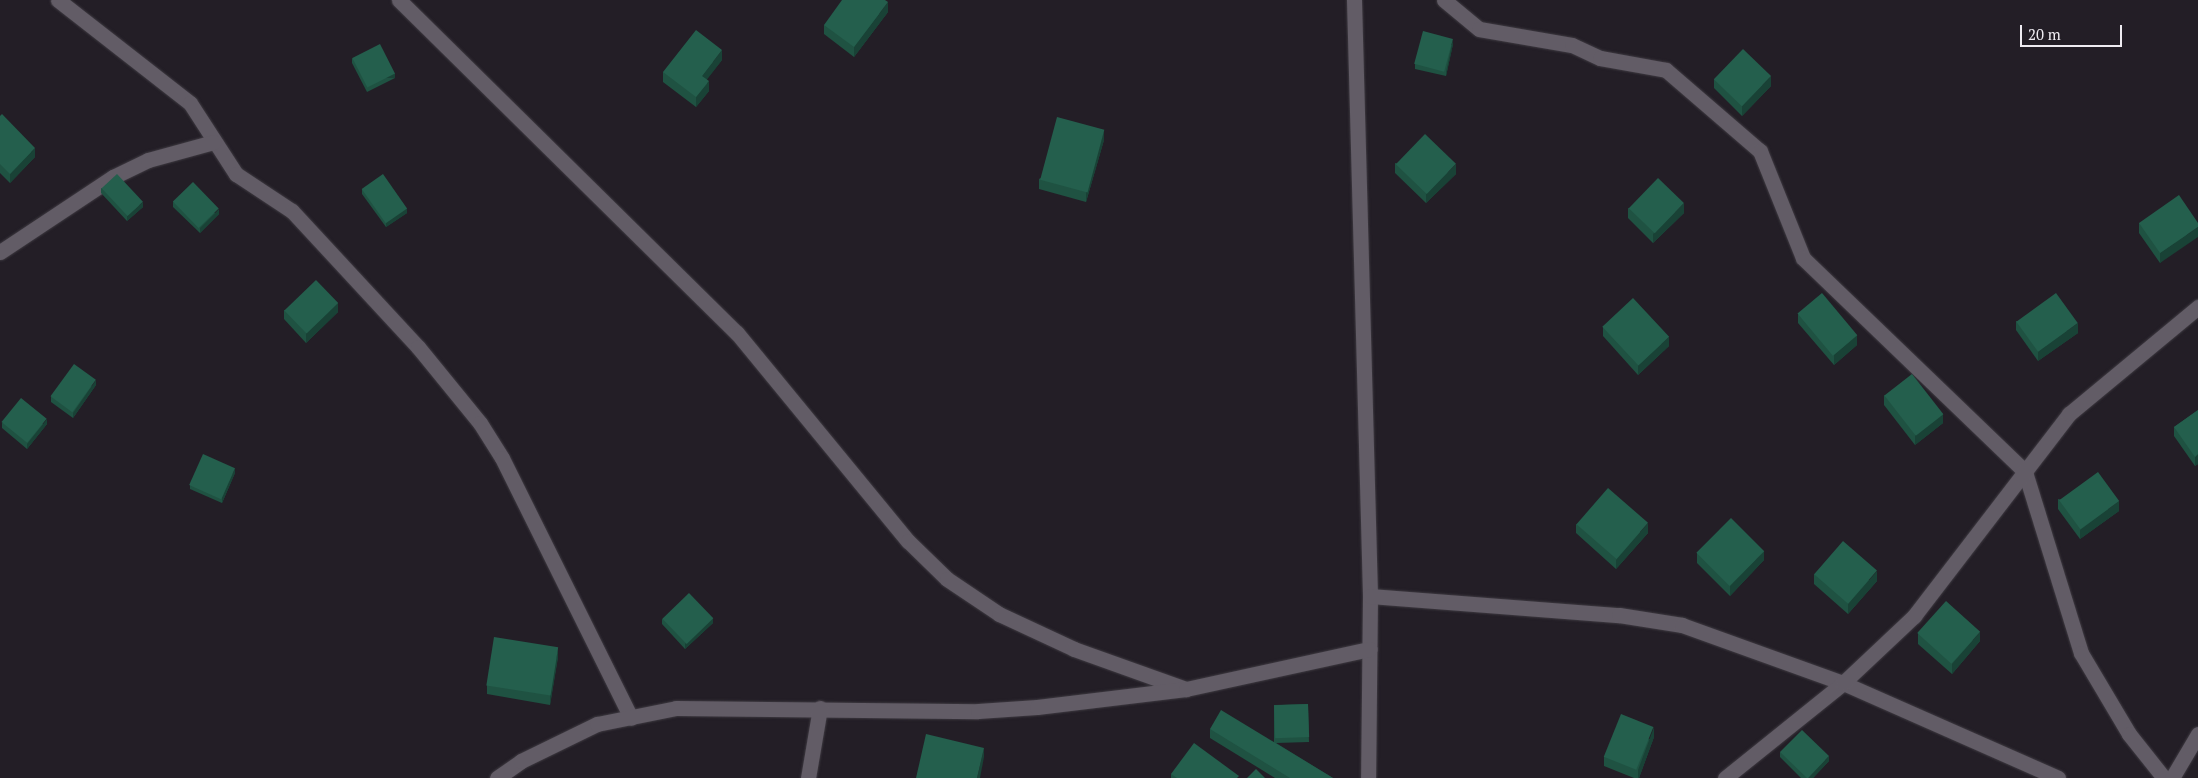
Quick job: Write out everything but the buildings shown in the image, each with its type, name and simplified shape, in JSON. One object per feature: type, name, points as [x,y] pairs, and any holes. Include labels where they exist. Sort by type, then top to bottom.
[{"type":"street","points":[[58,0],[190,103],[236,174],[292,211],[418,347],[480,424],[502,458],[631,718]]},
{"type":"street","points":[[399,0],[737,333],[908,541],[947,579],[999,614],[1074,650],[1186,689]]},
{"type":"street","points":[[1354,0],[1370,596],[1368,778]]},
{"type":"street","points":[[1444,0],[1479,28],[1572,44],[1600,58],[1675,76],[1760,151],[1803,258],[2025,472],[2081,653],[2129,734],[2164,778]]},
{"type":"street","points":[[0,252],[113,177],[148,160],[214,142]]},
{"type":"street","points":[[1725,778],[1844,683],[1914,616],[2069,414],[2098,387],[2198,307]]},
{"type":"street","points":[[1370,596],[1619,615],[1682,625],[1844,683],[2058,778]]},
{"type":"street","points":[[497,778],[521,761],[597,724],[676,708],[978,711],[1186,689],[1370,649]]},
{"type":"street","points":[[808,778],[820,708]]},
{"type":"street","points":[[2172,778],[2198,734]]}]
